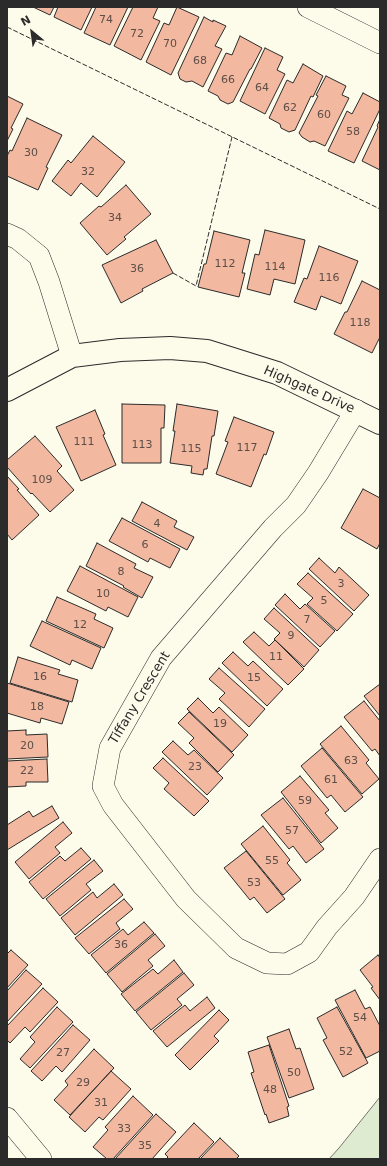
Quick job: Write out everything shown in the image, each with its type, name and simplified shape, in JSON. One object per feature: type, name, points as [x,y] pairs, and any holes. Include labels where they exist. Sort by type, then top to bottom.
[{"type":"street","points":[[308,7],[380,43]]},
{"type":"street","points":[[7,234],[18,239],[39,256],[49,282],[72,356]]},
{"type":"street","name":"Highgate Drive","points":[[7,390],[72,356],[120,350],[170,348],[207,351],[277,373],[356,410],[380,423]]},
{"type":"street","name":"Tiffany Crescent","points":[[356,410],[318,473],[296,505],[273,528],[161,658],[110,748],[103,786],[113,805],[186,900],[236,948],[267,963],[287,964],[309,952],[327,927],[354,897],[380,859]]},
{"type":"street","points":[[7,1118],[41,1159]]},
{"type":"green space","points":[[380,1097],[380,1159],[329,1159],[339,1148]]},
{"type":"building","points":[[33,7],[54,7],[50,15]]},
{"type":"building","points":[[58,7],[92,7],[81,30],[54,17]]},
{"type":"building","points":[[96,7],[128,7],[110,45],[84,33]]},
{"type":"building","points":[[133,7],[158,7],[153,18],[160,21],[141,60],[114,46]]},
{"type":"building","points":[[177,7],[199,17],[171,75],[146,62],[164,23],[169,25]]},
{"type":"building","points":[[204,17],[213,22],[213,20],[226,26],[215,46],[222,49],[203,87],[192,81],[186,82],[180,79],[178,73]]},
{"type":"building","points":[[240,36],[262,48],[233,102],[228,104],[220,100],[218,96],[208,91],[226,53],[232,55]]},
{"type":"building","points":[[265,48],[283,57],[277,70],[285,74],[265,114],[240,101]]},
{"type":"building","points":[[303,64],[323,76],[313,97],[311,96],[295,130],[289,132],[281,128],[280,124],[269,118],[287,80],[293,83]]},
{"type":"building","points":[[326,76],[346,86],[342,95],[349,98],[325,146],[314,141],[310,142],[299,133],[318,96],[316,95]]},
{"type":"building","points":[[363,93],[380,102],[380,109],[354,163],[328,151],[347,111],[352,114]]},
{"type":"building","points":[[7,96],[23,104],[11,128],[13,129],[7,141]]},
{"type":"building","points":[[27,118],[62,135],[46,167],[48,168],[38,190],[7,176],[7,156],[10,150],[12,151]]},
{"type":"building","points":[[380,119],[380,170],[362,161],[378,127],[377,126]]},
{"type":"building","points":[[93,136],[125,162],[97,197],[81,183],[71,196],[52,181],[68,160],[71,163]]},
{"type":"building","points":[[126,185],[151,214],[124,237],[126,239],[107,255],[80,223]]},
{"type":"building","points":[[265,230],[305,240],[295,284],[274,279],[270,295],[247,289],[255,254],[259,255]]},
{"type":"building","points":[[214,231],[250,240],[242,273],[245,273],[239,297],[198,287],[204,264],[206,264]]},
{"type":"building","points":[[156,240],[173,273],[142,289],[143,291],[121,303],[102,265]]},
{"type":"building","points":[[319,246],[358,261],[341,304],[321,296],[316,310],[294,302],[304,278],[307,279]]},
{"type":"building","points":[[362,281],[380,290],[380,337],[372,353],[334,334],[345,312],[347,312]]},
{"type":"building","points":[[122,404],[165,405],[164,428],[161,428],[161,463],[122,463]]},
{"type":"building","points":[[177,404],[218,411],[214,436],[212,436],[207,469],[204,469],[203,475],[191,473],[192,466],[170,463]]},
{"type":"building","points":[[95,410],[105,434],[103,435],[116,465],[81,481],[56,427]]},
{"type":"building","points":[[234,417],[274,432],[266,455],[264,454],[251,487],[216,474],[228,442],[225,441]]},
{"type":"building","points":[[35,436],[62,466],[57,471],[74,490],[50,512],[32,493],[31,494],[7,467],[7,460]]},
{"type":"building","points":[[7,476],[39,515],[12,540],[7,534]]},
{"type":"building","points":[[363,489],[380,498],[380,543],[377,549],[341,528]]},
{"type":"building","points":[[142,502],[177,521],[174,527],[194,537],[187,550],[132,521]]},
{"type":"building","points":[[122,518],[180,549],[170,568],[150,558],[148,562],[109,541]]},
{"type":"building","points":[[97,543],[136,564],[134,568],[153,577],[142,598],[123,587],[124,586],[86,566]]},
{"type":"building","points":[[319,558],[335,573],[339,567],[369,595],[354,611],[309,569]]},
{"type":"building","points":[[80,566],[138,597],[128,617],[108,607],[106,611],[67,591]]},
{"type":"building","points":[[308,573],[353,614],[337,631],[307,604],[313,598],[297,584]]},
{"type":"building","points":[[285,594],[300,609],[305,604],[335,631],[320,647],[275,605]]},
{"type":"building","points":[[57,597],[96,614],[94,619],[113,628],[104,648],[46,621]]},
{"type":"building","points":[[274,608],[319,650],[304,667],[274,639],[280,633],[264,619]]},
{"type":"building","points":[[42,621],[101,648],[92,669],[72,660],[70,665],[30,646]]},
{"type":"building","points":[[254,632],[269,646],[275,640],[304,669],[288,685],[243,642]]},
{"type":"building","points":[[233,652],[248,666],[253,661],[283,689],[267,706],[222,663]]},
{"type":"building","points":[[18,657],[60,670],[58,674],[78,680],[72,702],[10,683]]},
{"type":"building","points":[[219,668],[265,709],[249,727],[219,699],[225,693],[209,679]]},
{"type":"building","points":[[7,683],[69,702],[62,724],[41,718],[40,723],[7,713]]},
{"type":"building","points":[[380,684],[380,716],[364,696]]},
{"type":"building","points":[[198,698],[213,713],[219,707],[248,735],[232,752],[187,709]]},
{"type":"building","points":[[364,701],[380,721],[380,756],[375,749],[372,751],[344,717]]},
{"type":"building","points":[[189,712],[234,755],[218,772],[189,743],[194,738],[178,723]]},
{"type":"building","points":[[341,726],[369,760],[366,763],[379,779],[362,794],[320,744]]},
{"type":"building","points":[[26,730],[26,735],[47,734],[48,757],[7,759],[7,731]]},
{"type":"building","points":[[173,741],[188,755],[194,750],[223,778],[207,795],[162,752]]},
{"type":"building","points":[[322,748],[363,797],[345,812],[331,795],[327,798],[301,766]]},
{"type":"building","points":[[163,758],[209,801],[194,816],[164,789],[169,783],[153,768]]},
{"type":"building","points":[[47,759],[48,782],[26,782],[26,786],[7,787],[7,761]]},
{"type":"building","points":[[300,776],[329,810],[325,813],[338,828],[321,843],[281,792]]},
{"type":"building","points":[[283,798],[324,849],[306,863],[293,846],[289,849],[261,815]]},
{"type":"building","points":[[52,806],[59,818],[7,850],[7,825],[29,811],[33,817]]},
{"type":"building","points":[[63,822],[72,833],[55,847],[60,853],[29,879],[15,862]]},
{"type":"building","points":[[263,826],[290,860],[287,863],[301,880],[283,895],[241,844]]},
{"type":"building","points":[[81,848],[91,859],[43,899],[29,882],[60,856],[65,861]]},
{"type":"building","points":[[246,851],[285,899],[267,913],[254,897],[250,900],[224,868]]},
{"type":"building","points":[[94,860],[103,871],[86,884],[91,890],[60,916],[46,899]]},
{"type":"building","points":[[114,884],[123,895],[75,935],[61,918],[93,892],[97,898]]},
{"type":"building","points":[[124,899],[133,909],[116,923],[120,929],[89,954],[75,938]]},
{"type":"building","points":[[144,922],[154,933],[106,973],[91,955],[123,929],[128,935]]},
{"type":"building","points":[[155,934],[165,946],[148,960],[153,966],[122,992],[107,974]]},
{"type":"building","points":[[11,950],[28,965],[7,988],[7,954]]},
{"type":"building","points":[[378,955],[380,958],[380,1000],[371,988],[373,987],[360,970]]},
{"type":"building","points":[[174,960],[183,972],[135,1011],[121,994],[153,969],[158,974]]},
{"type":"building","points":[[26,970],[42,984],[7,1022],[7,991]]},
{"type":"building","points":[[184,973],[194,985],[177,999],[182,1005],[151,1030],[136,1012]]},
{"type":"building","points":[[43,988],[58,1002],[30,1032],[25,1027],[10,1043],[7,1040],[7,1026]]},
{"type":"building","points":[[355,990],[365,1009],[370,1007],[380,1026],[380,1051],[366,1058],[335,1000]]},
{"type":"building","points":[[207,997],[215,1008],[167,1047],[153,1031],[185,1005],[190,1011]]},
{"type":"building","points":[[57,1007],[73,1022],[30,1068],[20,1059],[35,1042],[30,1037]]},
{"type":"building","points":[[337,1007],[368,1063],[343,1077],[323,1040],[327,1038],[317,1018]]},
{"type":"building","points":[[219,1010],[229,1020],[214,1036],[219,1041],[190,1070],[175,1055]]},
{"type":"building","points":[[73,1025],[90,1040],[62,1072],[56,1066],[42,1081],[31,1071]]},
{"type":"building","points":[[289,1029],[296,1049],[300,1048],[314,1089],[289,1098],[267,1037]]},
{"type":"building","points":[[269,1045],[289,1106],[287,1107],[289,1116],[269,1123],[251,1073],[254,1072],[248,1052]]},
{"type":"building","points":[[94,1049],[114,1068],[70,1115],[54,1100],[68,1085],[65,1081]]},
{"type":"building","points":[[111,1071],[131,1089],[103,1120],[99,1117],[85,1132],[69,1117]]},
{"type":"building","points":[[133,1096],[153,1115],[113,1159],[107,1159],[93,1147],[108,1130],[105,1127]]},
{"type":"building","points":[[156,1114],[176,1132],[152,1159],[115,1159]]},
{"type":"building","points":[[194,1123],[214,1142],[198,1159],[166,1159],[168,1157],[165,1154]]},
{"type":"building","points":[[220,1138],[239,1156],[236,1159],[200,1159]]},
{"type":"fence","points":[[7,27],[380,209]]},
{"type":"fence","points":[[173,273],[196,286],[232,137]]}]
